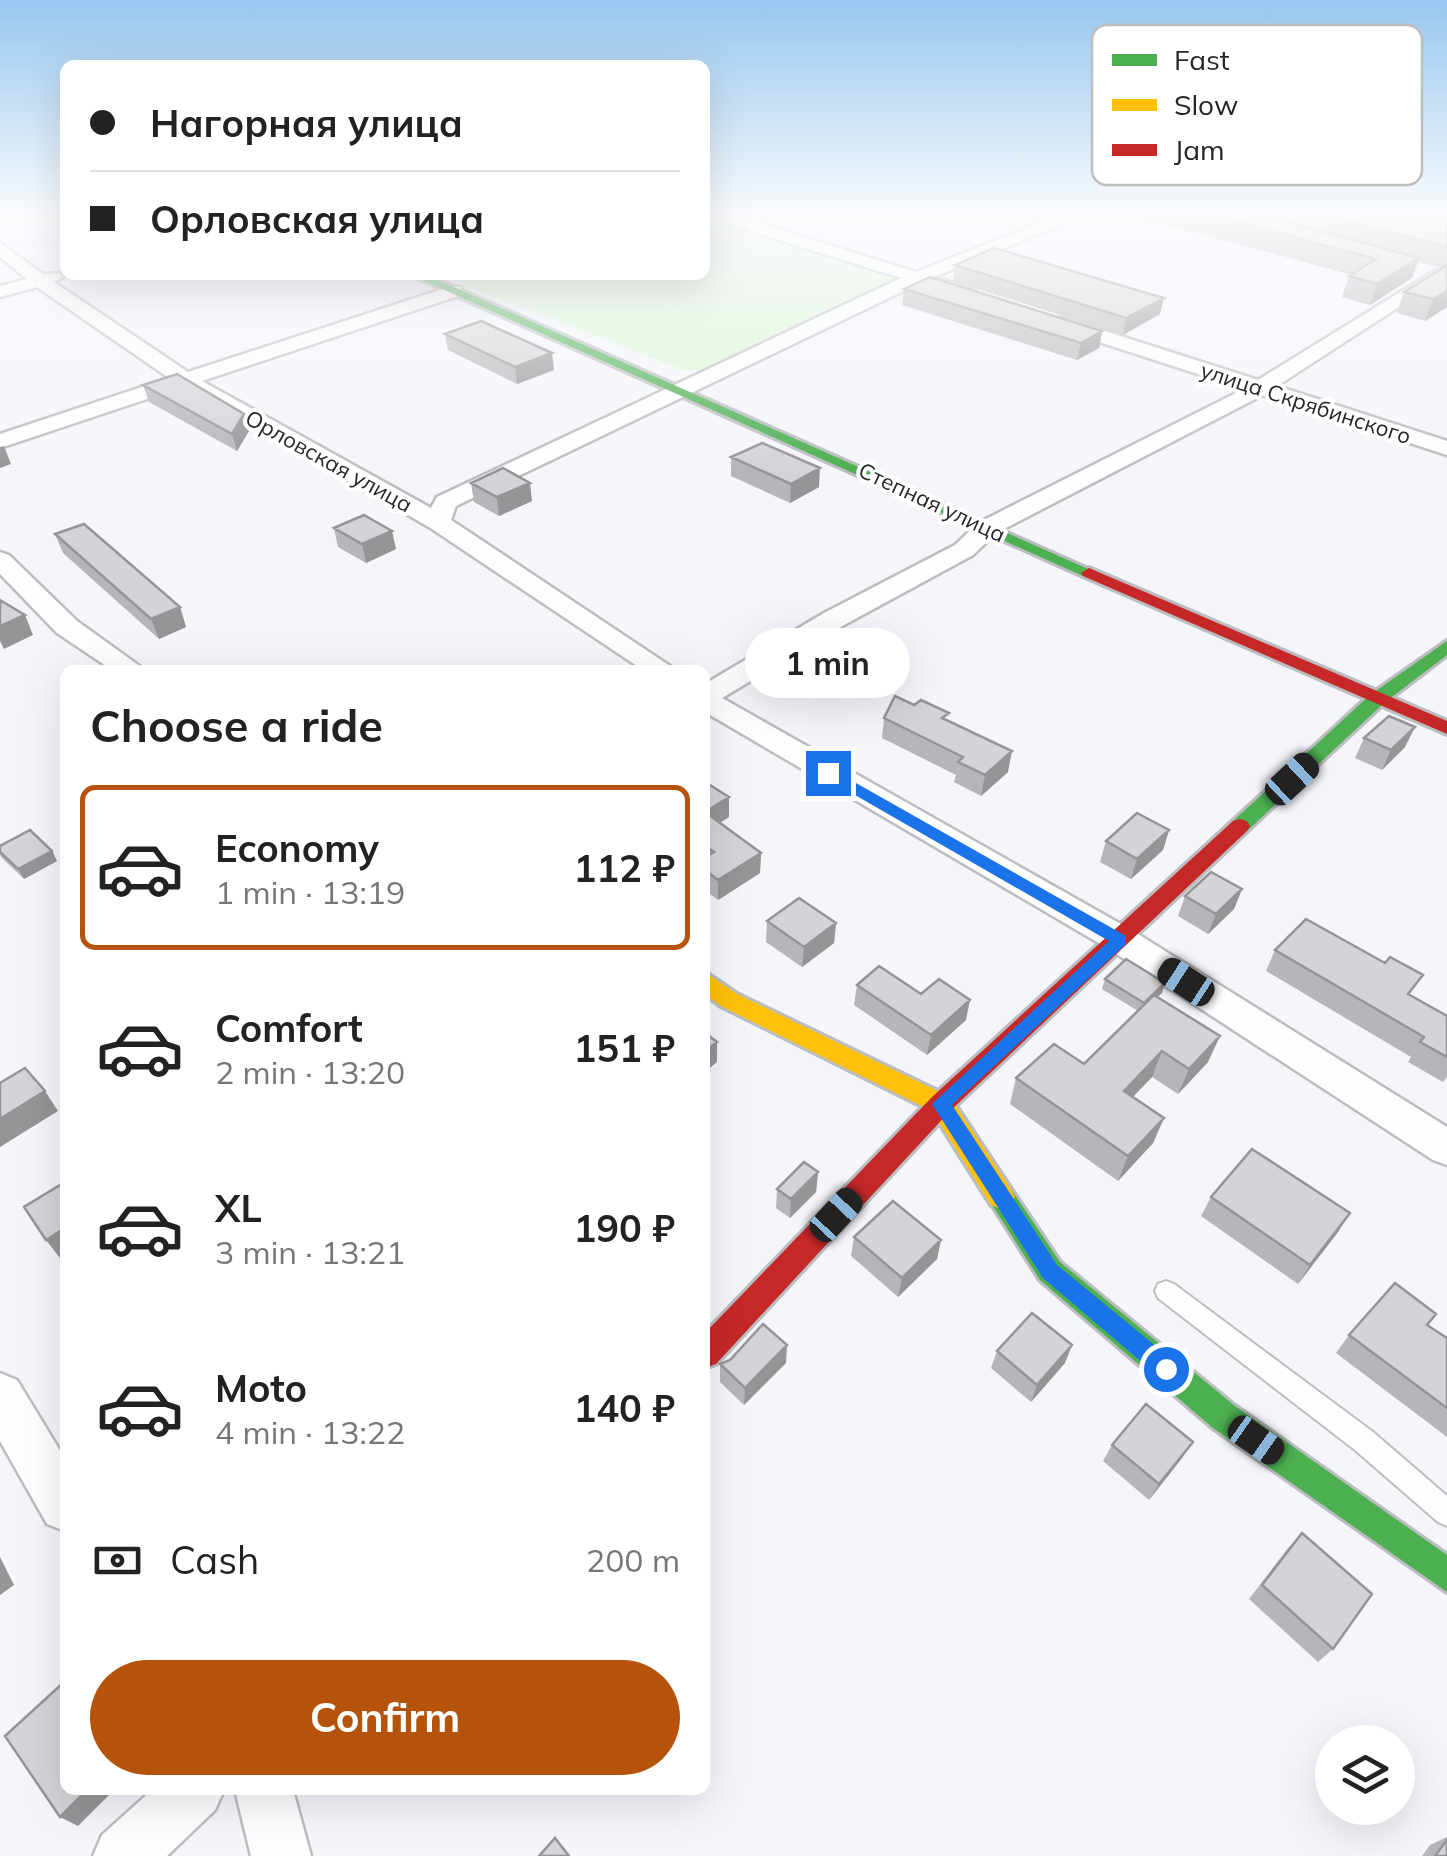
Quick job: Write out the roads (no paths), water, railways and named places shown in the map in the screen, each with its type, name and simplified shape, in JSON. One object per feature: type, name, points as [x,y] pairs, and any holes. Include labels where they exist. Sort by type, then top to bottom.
[{"type":"street","name":"Орловская улица","points":[[67,300],[185,380],[438,522],[654,665]]},
{"type":"street","points":[[0,441],[429,300]]},
{"type":"street","name":"Степная улица","points":[[475,300],[1447,728]]},
{"type":"street","points":[[438,522],[445,502],[870,300]]},
{"type":"street","points":[[710,695],[834,618],[964,550],[986,528],[1261,388],[1396,300]]},
{"type":"street","name":"улица Скрябинского","points":[[1040,316],[1447,448]]},
{"type":"street","points":[[0,560],[67,627],[124,665]]},
{"type":"street","points":[[710,1349],[941,1104],[1377,699],[1447,646]]},
{"type":"street","points":[[710,701],[1120,940],[1447,1148]]},
{"type":"street","points":[[710,985],[729,1000],[941,1104],[1050,1271],[1224,1418],[1447,1574]]},
{"type":"street","points":[[0,1396],[60,1498]]},
{"type":"street","points":[[123,1856],[190,1795]]},
{"type":"street","points":[[265,1795],[281,1856]]},
{"type":"lane","points":[[1166,1291],[1364,1442],[1447,1512]]}]
